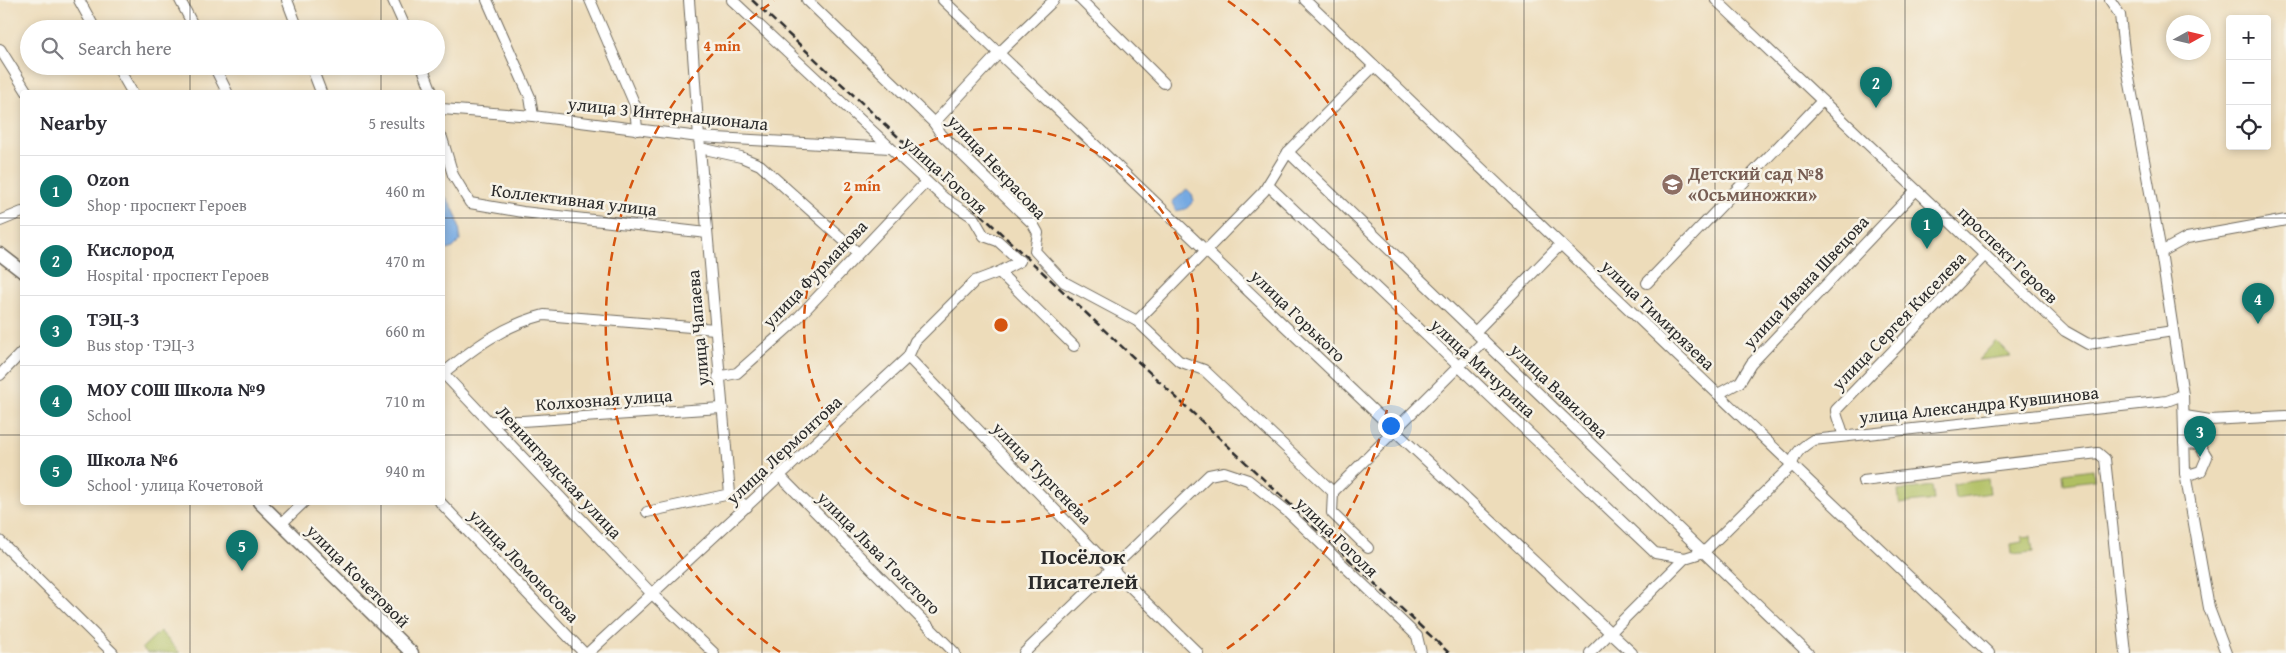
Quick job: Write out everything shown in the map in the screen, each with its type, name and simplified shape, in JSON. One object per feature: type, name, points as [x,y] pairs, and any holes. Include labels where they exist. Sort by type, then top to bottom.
[{"type":"main road","points":[[0,254],[20,269]]},
{"type":"main road","name":"улица Кочетовой","points":[[262,505],[412,653]]},
{"type":"street","points":[[79,0],[91,20]]},
{"type":"street","points":[[180,0],[190,20]]},
{"type":"street","points":[[287,0],[295,20]]},
{"type":"street","points":[[393,0],[402,20]]},
{"type":"street","points":[[487,0],[530,97],[533,116]]},
{"type":"street","points":[[590,0],[634,105],[637,130]]},
{"type":"street","name":"улица Чапаева","points":[[689,0],[718,377],[730,494]]},
{"type":"street","name":"улица Гоголя","points":[[732,0],[926,182],[944,198],[972,217],[984,236],[998,240],[1020,261],[999,272]]},
{"type":"street","name":"улица Некрасова","points":[[807,0],[1033,224],[1038,233],[1035,251],[1064,282],[1137,321],[1179,361],[1204,370],[1333,492]]},
{"type":"street","name":"улица Горького","points":[[943,0],[1395,431],[1632,653]]},
{"type":"street","points":[[934,124],[999,53],[1054,0]]},
{"type":"street","points":[[1081,0],[1164,83]]},
{"type":"street","name":"улица Тимирязева","points":[[1305,0],[1989,653]]},
{"type":"street","name":"проспект Героев","points":[[1716,0],[2065,331],[2088,344],[2173,331]]},
{"type":"street","points":[[2110,0],[2120,15],[2124,51],[2161,252],[2183,395],[2185,473],[2209,608],[2226,653]]},
{"type":"street","points":[[0,49],[25,90]]},
{"type":"street","points":[[1137,321],[1268,185],[1288,152],[1374,66]]},
{"type":"street","points":[[122,75],[131,90]]},
{"type":"street","points":[[218,75],[226,90]]},
{"type":"street","points":[[314,75],[320,90]]},
{"type":"street","points":[[425,75],[431,90]]},
{"type":"street","points":[[1647,283],[1822,100]]},
{"type":"street","name":"улица 3 Интернационала","points":[[445,109],[533,116],[637,130],[699,142],[890,148]]},
{"type":"street","points":[[699,142],[760,165],[858,253]]},
{"type":"street","name":"Коллективная улица","points":[[445,148],[453,175],[470,203],[522,212],[707,233]]},
{"type":"street","name":"улица Вавилова","points":[[1288,152],[1808,653]]},
{"type":"street","name":"улица Фурманова","points":[[718,377],[737,372],[791,324],[926,182]]},
{"type":"street","name":"улица Мичурина","points":[[1268,185],[1458,368],[1655,553],[1686,558]]},
{"type":"street","name":"улица Ивана Швецова","points":[[1718,394],[1740,382],[1750,364],[1916,190]]},
{"type":"street","points":[[0,221],[20,213]]},
{"type":"street","points":[[2161,252],[2187,238],[2286,220]]},
{"type":"street","points":[[1475,332],[1560,244]]},
{"type":"street","name":"улица Сергея Киселева","points":[[1843,436],[1842,424],[1836,416],[1836,410],[1985,255]]},
{"type":"street","points":[[999,272],[1074,346]]},
{"type":"street","name":"улица Лермонтова","points":[[588,653],[908,357],[915,341],[975,281],[999,272]]},
{"type":"street","points":[[445,371],[493,335],[520,321],[544,315],[715,329]]},
{"type":"street","points":[[1368,548],[1332,513],[1333,492],[1484,341]]},
{"type":"street","points":[[0,374],[20,354]]},
{"type":"street","name":"улица Тургенева","points":[[908,357],[1112,569],[1198,653]]},
{"type":"street","name":"Ленинградская улица","points":[[445,375],[652,594],[714,653]]},
{"type":"street","name":"улица Александра Кувшинова","points":[[1704,552],[1792,465],[1794,456],[1803,446],[1813,440],[2167,401],[2183,395]]},
{"type":"street","name":"Колхозная улица","points":[[489,421],[522,421],[721,408]]},
{"type":"street","points":[[2185,416],[2210,420],[2286,416]]},
{"type":"street","points":[[2184,443],[2199,444],[2207,457],[2201,470],[2191,474],[2185,473]]},
{"type":"street","points":[[1863,481],[2098,453],[2105,459],[2126,653]]},
{"type":"street","name":"улица Гоголя","points":[[1112,569],[1209,475],[1224,472],[1248,480],[1288,512],[1418,636],[1421,653]]},
{"type":"street","name":"улица Льва Толстого","points":[[780,476],[955,653]]},
{"type":"street","points":[[647,512],[730,494],[747,507]]},
{"type":"street","points":[[281,524],[301,505]]},
{"type":"street","name":"улица Ломоносова","points":[[443,505],[584,653]]},
{"type":"street","points":[[0,541],[112,653]]},
{"type":"street","points":[[1590,653],[1686,558],[1704,552]]},
{"type":"street","points":[[1024,653],[1112,569]]},
{"type":"green space","points":[[1996,341],[2011,356],[1978,360]]},
{"type":"green space","points":[[2093,469],[2094,480],[2064,484],[2063,473]]},
{"type":"green space","points":[[1988,479],[1990,493],[1955,498],[1953,484]]},
{"type":"green space","points":[[1932,486],[1934,500],[1900,504],[1898,491]]},
{"type":"green space","points":[[2031,536],[2033,552],[2012,554],[2011,544],[2022,542],[2022,537]]},
{"type":"green space","points":[[160,631],[180,653],[147,653],[142,648]]},
{"type":"water","points":[[1187,189],[1192,194],[1194,201],[1186,209],[1176,211],[1172,202]]},
{"type":"water","points":[[445,197],[455,212],[460,235],[460,241],[453,248],[445,250]]},
{"type":"railway","points":[[752,0],[1449,653]]},
{"type":"place","name":"Кислород","points":[[1876,108]]},
{"type":"place","name":"Детский сад №8 «Осьминожки»","points":[[1672,184]]},
{"type":"place","name":"Ozon","points":[[1927,249]]},
{"type":"place","name":"МОУ СОШ Школа №9","points":[[2258,324]]},
{"type":"place","name":"ТЭЦ-3","points":[[2200,457]]},
{"type":"place","name":"Школа №6","points":[[242,571]]},
{"type":"district","name":"Посёлок Писателей","points":[[1083,568]]}]
